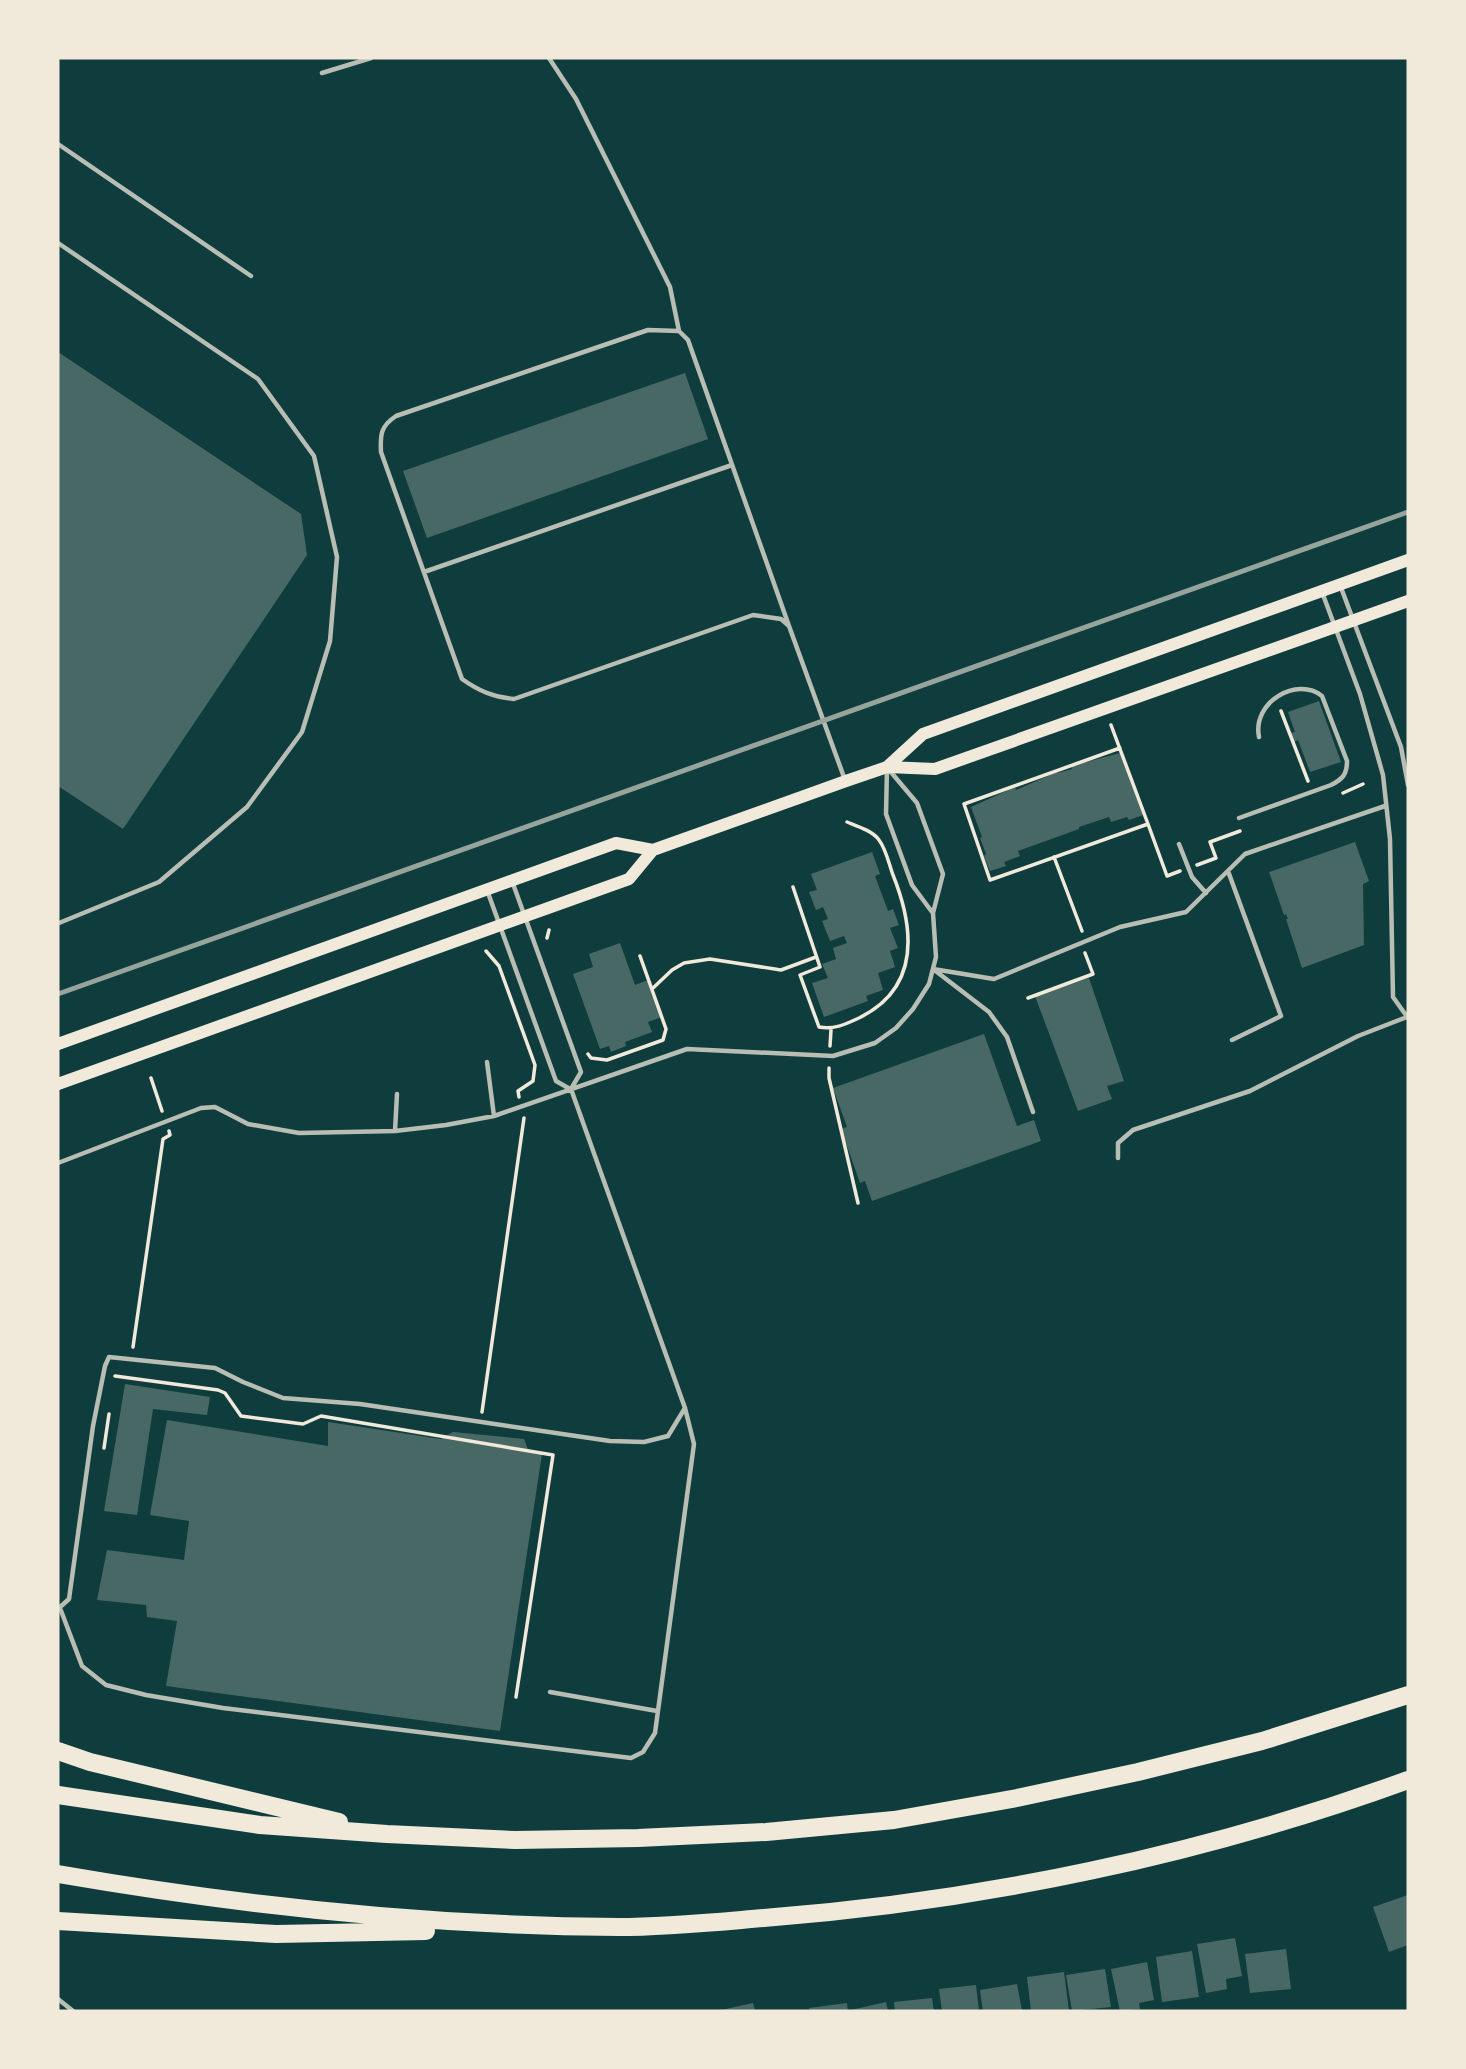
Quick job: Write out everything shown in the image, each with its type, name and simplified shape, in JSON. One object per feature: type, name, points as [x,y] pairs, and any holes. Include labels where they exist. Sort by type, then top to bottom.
[{"type":"highway","points":[[58,1795],[260,1825],[387,1834],[515,1839],[638,1838],[766,1832],[894,1820],[1138,1773],[1262,1741],[1408,1695]]},
{"type":"highway","points":[[58,1751],[144,1775],[387,1834]]},
{"type":"highway","points":[[58,1921],[276,1934],[622,1927],[830,1913],[928,1900],[1035,1881],[1159,1854],[1323,1811],[1408,1780]]},
{"type":"highway","points":[[58,1874],[276,1907],[411,1920],[622,1927]]},
{"type":"main road","points":[[887,767],[923,734],[1408,560]]},
{"type":"main road","points":[[58,1044],[616,844],[653,850],[887,767],[935,769],[1408,601]]},
{"type":"main road","points":[[58,1084],[629,879],[653,850]]},
{"type":"lane","points":[[322,73],[371,58]]},
{"type":"lane","points":[[549,58],[576,99],[670,287],[678,331],[688,340],[846,781]]},
{"type":"lane","points":[[58,144],[251,275]]},
{"type":"lane","points":[[58,243],[258,380],[314,456],[337,556],[330,641],[302,732],[247,807],[159,882],[58,923]]},
{"type":"lane","points":[[678,331],[648,330],[396,416],[383,424],[380,435],[381,452],[462,679],[477,690],[495,697],[514,699],[753,615],[781,619],[789,626]]},
{"type":"lane","points":[[424,572],[732,465]]},
{"type":"lane","points":[[1340,584],[1401,747],[1408,785]]},
{"type":"lane","points":[[1118,1158],[1118,1143],[1133,1130],[1250,1091],[1358,1036],[1408,1017],[1393,997],[1390,839],[1380,759],[1360,694],[1322,591]]},
{"type":"lane","points":[[1239,818],[1340,780],[1347,768],[1347,761],[1322,696],[1315,690],[1296,690],[1271,700],[1261,714],[1257,728],[1259,737]]},
{"type":"lane","points":[[887,767],[886,814],[912,885],[933,913]]},
{"type":"lane","points":[[58,1163],[165,1119],[201,1108],[215,1107],[248,1124],[299,1133],[395,1131],[494,1116],[687,1049],[830,1056],[875,1043],[896,1028],[913,1009],[929,984],[936,957],[933,913],[943,874],[917,803],[887,767]]},
{"type":"lane","points":[[933,969],[994,979],[1120,928],[1186,912],[1245,854],[1385,806]]},
{"type":"lane","points":[[1179,844],[1192,877],[1206,893]]},
{"type":"lane","points":[[1228,871],[1281,1016],[1232,1040]]},
{"type":"lane","points":[[512,881],[581,1072],[570,1089]]},
{"type":"lane","points":[[487,890],[556,1081],[570,1089],[685,1408],[694,1444],[654,1733],[649,1742],[643,1752],[631,1758],[223,1708],[146,1695],[106,1685],[82,1666],[59,1608],[69,1599],[93,1426],[108,1357],[215,1368],[284,1398],[360,1404],[610,1441],[644,1442],[668,1436],[685,1408]]},
{"type":"lane","points":[[933,969],[989,1012],[1007,1037],[1033,1112]]},
{"type":"lane","points":[[487,1062],[494,1116]]},
{"type":"lane","points":[[395,1131],[397,1094]]},
{"type":"lane","points":[[550,1692],[657,1711]]},
{"type":"lane","points":[[58,1999],[73,2011]]},
{"type":"path","points":[[1282,711],[1312,792]]},
{"type":"path","points":[[1111,725],[1148,824]]},
{"type":"path","points":[[990,880],[964,804],[1120,748]]},
{"type":"path","points":[[793,887],[820,967],[800,975],[819,1027],[831,1030],[876,1009],[889,998],[902,977],[910,951],[903,904],[879,839],[847,821]]},
{"type":"path","points":[[547,946],[550,930]]},
{"type":"path","points":[[477,1441],[524,1116],[518,1091],[533,1082],[535,1065],[499,966],[486,951]]},
{"type":"path","points":[[585,1049],[592,1058],[607,1060],[663,1040],[666,1029],[640,957]]},
{"type":"path","points":[[652,989],[672,970],[684,963],[710,959],[781,970],[816,957]]},
{"type":"path","points":[[831,1030],[828,1078],[858,1203]]},
{"type":"path","points":[[129,1377],[163,1139],[170,1135],[151,1078]]},
{"type":"path","points":[[113,1388],[116,1375],[218,1390],[225,1393],[241,1416],[303,1424],[321,1416],[553,1455],[516,1697]]},
{"type":"path","points":[[103,1455],[111,1402]]},
{"type":"building","points":[[58,352],[301,514],[307,555],[123,829],[58,786]]},
{"type":"building","points":[[685,373],[708,439],[427,538],[403,471]]},
{"type":"building","points":[[1319,701],[1341,762],[1310,772],[1298,740],[1294,742],[1291,733],[1295,732],[1288,712]]},
{"type":"building","points":[[1120,753],[1143,815],[1111,822],[1109,817],[1079,827],[1018,851],[1020,856],[1004,862],[1006,866],[990,871],[971,807],[1015,787],[1016,790],[1057,772],[1072,769],[1071,766]]},
{"type":"building","points":[[1355,842],[1369,881],[1363,884],[1364,945],[1302,968],[1288,919],[1286,914],[1284,915],[1269,872]]},
{"type":"building","points":[[872,852],[880,874],[875,876],[888,911],[893,909],[899,925],[890,928],[898,948],[890,951],[895,967],[878,973],[883,990],[866,996],[868,1001],[824,1017],[812,983],[828,978],[822,964],[836,959],[833,948],[847,943],[844,936],[830,941],[822,921],[828,919],[823,907],[816,910],[809,892],[817,890],[811,874]]},
{"type":"building","points":[[620,943],[635,985],[648,980],[662,1017],[648,1022],[652,1032],[625,1042],[626,1046],[611,1052],[609,1046],[600,1049],[573,974],[593,967],[589,954]]},
{"type":"building","points":[[1089,978],[1124,1081],[1107,1086],[1112,1099],[1078,1111],[1035,996]]},
{"type":"building","points":[[984,1034],[1017,1126],[1034,1120],[1041,1141],[872,1201],[865,1181],[860,1183],[841,1129],[847,1127],[833,1088]]},
{"type":"building","points":[[125,1384],[210,1397],[207,1415],[153,1409],[137,1515],[104,1511]]},
{"type":"building","points":[[167,1420],[328,1446],[328,1422],[441,1439],[453,1432],[524,1439],[529,1452],[542,1454],[500,1731],[166,1686],[177,1621],[147,1617],[146,1605],[97,1600],[107,1550],[184,1560],[189,1521],[150,1515]]},
{"type":"building","points":[[1408,1895],[1408,1945],[1389,1952],[1373,1907]]},
{"type":"building","points":[[1235,1938],[1242,1976],[1226,1979],[1227,1989],[1206,1993],[1197,1944]]},
{"type":"building","points":[[1286,1949],[1291,1989],[1250,1993],[1245,1954]]},
{"type":"building","points":[[1192,1951],[1199,1997],[1162,2002],[1156,1957]]},
{"type":"building","points":[[1147,1962],[1154,2000],[1139,2003],[1140,2009],[1120,2011],[1111,1969]]},
{"type":"building","points":[[1105,1969],[1111,2007],[1072,2011],[1066,1975]]},
{"type":"building","points":[[1064,1972],[1069,2011],[1031,2011],[1027,1977]]},
{"type":"building","points":[[1017,1984],[1022,2011],[983,2011],[980,1990]]},
{"type":"building","points":[[976,1985],[979,2011],[942,2011],[939,1989]]},
{"type":"building","points":[[932,1998],[934,2011],[895,2011],[894,2002]]},
{"type":"building","points":[[886,2002],[888,2011],[851,2011],[851,2010]]},
{"type":"building","points":[[753,2003],[755,2011],[721,2011],[721,2010]]},
{"type":"building","points":[[847,2003],[848,2011],[810,2011],[809,2008]]},
{"type":"railway","points":[[58,994],[1408,512]]}]
